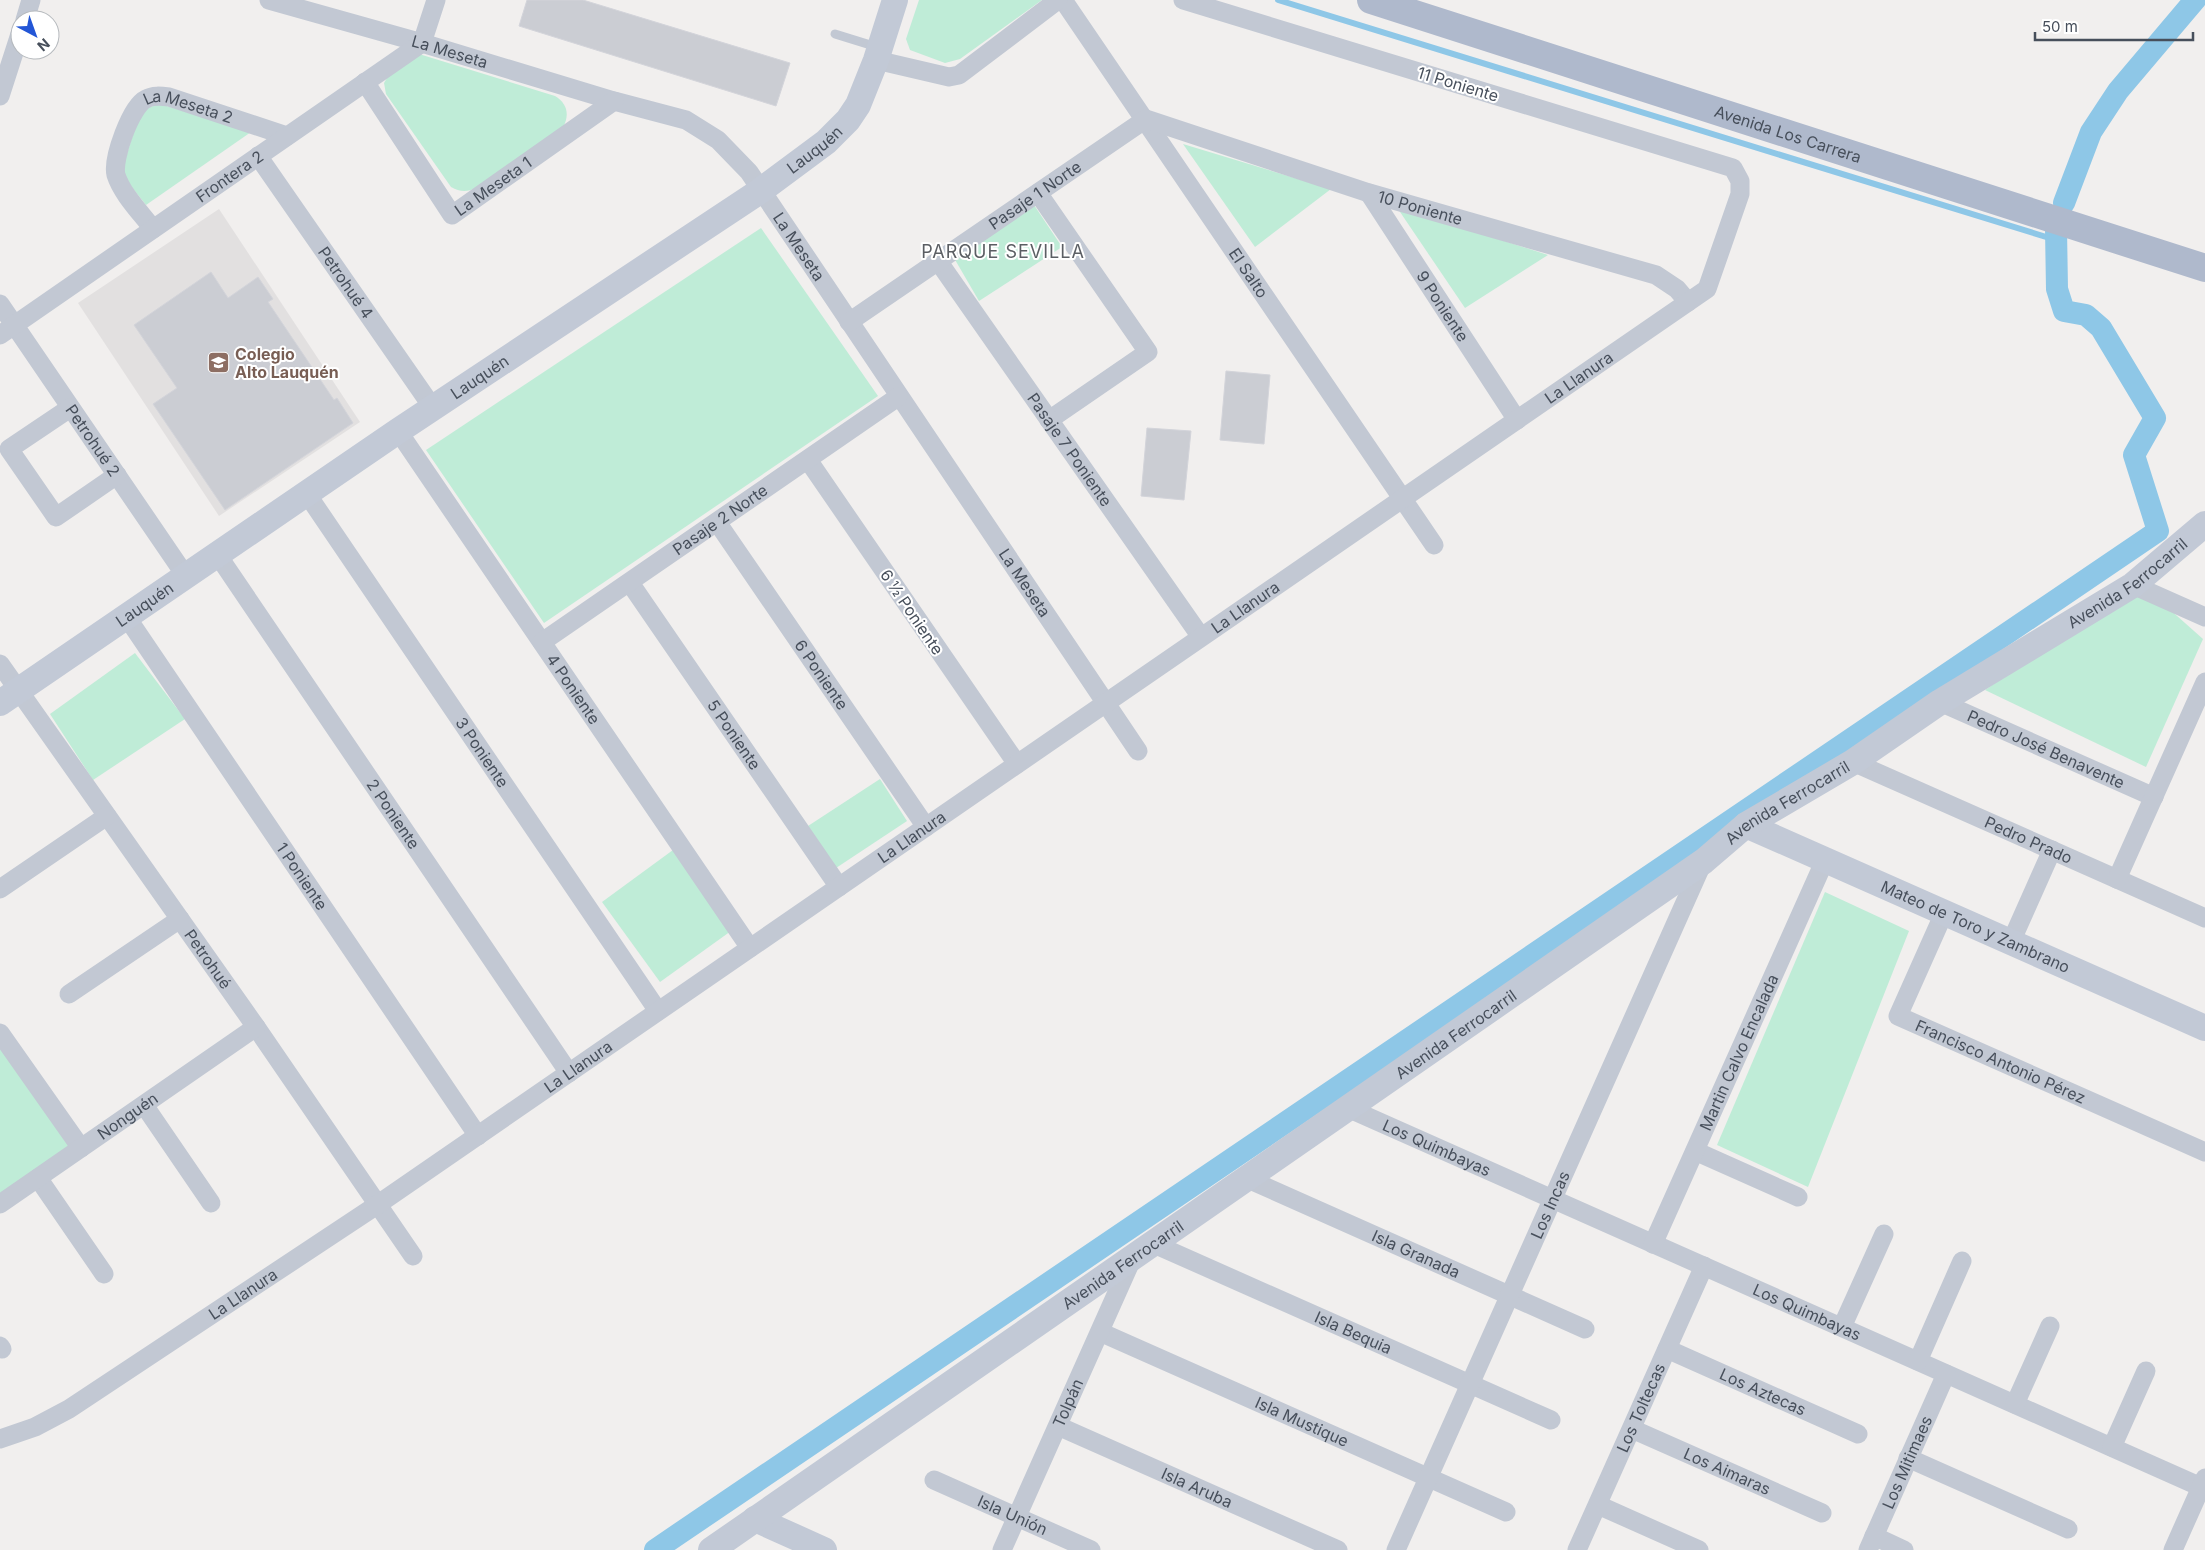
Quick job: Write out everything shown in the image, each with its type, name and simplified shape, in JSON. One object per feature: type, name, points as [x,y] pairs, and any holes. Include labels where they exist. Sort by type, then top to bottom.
[{"type":"main road","name":"Avenida Los Carrera","points":[[1371,0],[2205,268]]},
{"type":"street","name":"La Meseta","points":[[269,0],[305,5],[422,43],[614,101],[686,120],[703,129],[735,156],[1138,751]]},
{"type":"street","points":[[422,43],[436,0]]},
{"type":"street","name":"Lauquén","points":[[9,697],[398,431],[760,192],[826,142],[848,120],[862,98],[895,0]]},
{"type":"street","points":[[878,54],[949,77],[959,75],[1058,0]]},
{"type":"street","name":"El Salto","points":[[1063,0],[1146,119],[1434,544]]},
{"type":"street","name":"11 Poniente","points":[[1183,0],[1733,168]]},
{"type":"street","name":"Frontera 2","points":[[7,330],[422,43]]},
{"type":"street","points":[[0,96],[12,60]]},
{"type":"street","name":"La Meseta 1","points":[[365,82],[452,215],[614,101]]},
{"type":"street","name":"La Meseta 2","points":[[152,229],[120,185],[115,167],[131,116],[138,105],[146,99],[156,96],[169,97],[287,136]]},
{"type":"street","name":"Pasaje 1 Norte","points":[[849,322],[1146,119]]},
{"type":"street","name":"10 Poniente","points":[[1146,119],[1370,193],[1656,275],[1677,289],[1688,302]]},
{"type":"street","name":"Petrohué 4","points":[[258,156],[433,408]]},
{"type":"street","name":"La Llanura","points":[[0,1439],[35,1427],[69,1409],[377,1205],[1707,289],[1740,194],[1740,181],[1733,168]]},
{"type":"street","points":[[1038,193],[1148,352],[1049,420]]},
{"type":"street","name":"9 Poniente","points":[[1370,193],[1517,420]]},
{"type":"street","name":"Pasaje 7 Poniente","points":[[938,261],[1201,638]]},
{"type":"street","name":"Petrohué 2","points":[[0,304],[7,330],[70,408],[185,575]]},
{"type":"street","name":"Pasaje 2 Norte","points":[[542,642],[898,397]]},
{"type":"street","points":[[70,408],[9,449],[56,517],[117,475]]},
{"type":"street","name":"4 Poniente","points":[[398,431],[750,948]]},
{"type":"street","name":"6 ½ Poniente","points":[[808,460],[1017,764]]},
{"type":"street","name":"3 Poniente","points":[[307,494],[658,1011]]},
{"type":"street","name":"6 Poniente","points":[[717,522],[926,826]]},
{"type":"street","name":"Avenida Ferrocarril","points":[[711,1550],[1350,1109],[1704,861],[1746,825],[1854,762],[1940,702],[2133,585],[2205,524]]},
{"type":"street","name":"2 Poniente","points":[[217,554],[569,1073]]},
{"type":"street","name":"5 Poniente","points":[[630,582],[839,887]]},
{"type":"street","points":[[2133,585],[2205,617]]},
{"type":"street","name":"1 Poniente","points":[[126,616],[478,1136]]},
{"type":"street","name":"Petrohué","points":[[0,664],[9,697],[107,816],[256,1027],[413,1256]]},
{"type":"street","points":[[2117,879],[2205,682]]},
{"type":"street","name":"Pedro José Benavente","points":[[1940,702],[2154,797]]},
{"type":"street","name":"Pedro Prado","points":[[1854,762],[2205,917]]},
{"type":"street","points":[[0,889],[107,816]]},
{"type":"street","name":"Mateo de Toro y Zambrano","points":[[1746,825],[2205,1028]]},
{"type":"street","points":[[2011,942],[2052,850]]},
{"type":"street","name":"Martin Calvo Encalada","points":[[1653,1244],[1825,860]]},
{"type":"street","name":"Los Incas","points":[[1396,1550],[1704,861]]},
{"type":"street","name":"Francisco Antonio Pérez","points":[[1944,913],[1898,1016],[2205,1152]]},
{"type":"street","points":[[69,994],[180,920]]},
{"type":"street","name":"Nonguén","points":[[0,1204],[256,1027]]},
{"type":"street","points":[[0,1033],[81,1148]]},
{"type":"street","points":[[144,1105],[211,1203]]},
{"type":"street","name":"Los Quimbayas","points":[[1350,1109],[2112,1447],[2203,1482],[2173,1550]]},
{"type":"street","points":[[1695,1151],[1798,1197]]},
{"type":"street","points":[[38,1178],[104,1274]]},
{"type":"street","name":"Isla Granada","points":[[1248,1179],[1585,1329]]},
{"type":"street","points":[[1842,1328],[1884,1234]]},
{"type":"street","name":"Tolpán","points":[[1002,1550],[1100,1332],[1144,1250]]},
{"type":"street","name":"Isla Bequia","points":[[1144,1250],[1470,1384],[1551,1420]]},
{"type":"street","points":[[1918,1361],[1962,1261]]},
{"type":"street","name":"Los Toltecas","points":[[1578,1550],[1704,1266]]},
{"type":"street","points":[[2015,1404],[2050,1326]]},
{"type":"street","name":"Isla Mustique","points":[[1100,1332],[1506,1512]]},
{"type":"street","name":"Los Aztecas","points":[[1667,1349],[1858,1434]]},
{"type":"street","points":[[2112,1447],[2146,1372]]},
{"type":"street","name":"Los Mitimaes","points":[[1871,1543],[1946,1374]]},
{"type":"street","name":"Isla Aruba","points":[[1058,1426],[1338,1550]]},
{"type":"street","name":"Los Aimaras","points":[[1632,1429],[1822,1513]]},
{"type":"street","points":[[1908,1458],[2068,1529]]},
{"type":"street","name":"Isla Unión","points":[[934,1480],[1091,1550]]},
{"type":"street","points":[[1598,1505],[1699,1550]]},
{"type":"street","points":[[755,1519],[798,1545],[824,1550]]},
{"type":"street","points":[[1871,1543],[1904,1550]]},
{"type":"lane","points":[[835,34],[878,54]]},
{"type":"shaded area","name":"Colegio Alto Lauquén","points":[[219,209],[360,422],[219,516],[78,303]]},
{"type":"green space","points":[[919,0],[1042,0],[960,59],[945,63],[910,50],[906,39]]},
{"type":"green space","points":[[419,54],[555,96],[565,106],[567,114],[565,123],[563,127],[476,188],[464,191],[457,190],[451,187],[386,94],[384,83],[387,78]]},
{"type":"green space","points":[[160,104],[251,132],[146,205],[127,181],[122,170],[139,115],[143,109]]},
{"type":"green space","points":[[1183,144],[1331,189],[1255,247]]},
{"type":"green space","points":[[1034,205],[1062,247],[979,301],[954,258]]},
{"type":"green space","points":[[1396,206],[1548,255],[1465,308]]},
{"type":"green space","points":[[761,228],[878,396],[544,623],[426,450]]},
{"type":"green space","points":[[2140,583],[2203,639],[2146,767],[1985,690]]},
{"type":"green space","points":[[135,653],[185,719],[93,780],[50,714]]},
{"type":"green space","points":[[880,779],[907,821],[836,868],[808,826]]},
{"type":"green space","points":[[673,850],[731,931],[660,982],[602,902]]},
{"type":"green space","points":[[1825,892],[1909,931],[1808,1187],[1717,1145]]},
{"type":"green space","points":[[0,1040],[75,1147],[0,1199]]},
{"type":"building","points":[[527,0],[583,0],[790,63],[776,106],[519,26]]},
{"type":"building","name":"Colegio Alto Lauquén","points":[[211,272],[228,298],[258,277],[273,299],[268,302],[334,400],[337,398],[353,423],[225,510],[153,404],[177,388],[134,325]]},
{"type":"building","points":[[1226,371],[1270,375],[1264,444],[1220,440]]},
{"type":"building","points":[[1147,428],[1191,431],[1184,500],[1141,496]]},
{"type":"waterway","points":[[1278,0],[2056,240]]},
{"type":"waterway","points":[[2064,203],[2091,132],[2118,91],[2195,0]]},
{"type":"waterway","points":[[655,1550],[2158,531],[2134,455],[2155,418],[2101,328],[2086,315],[2064,311],[2057,289],[2056,229]]},
{"type":"place","name":"Colegio Alto Lauquén","points":[[219,363]]},
{"type":"district","name":"PARQUE SEVILLA","points":[[1003,252]]}]
